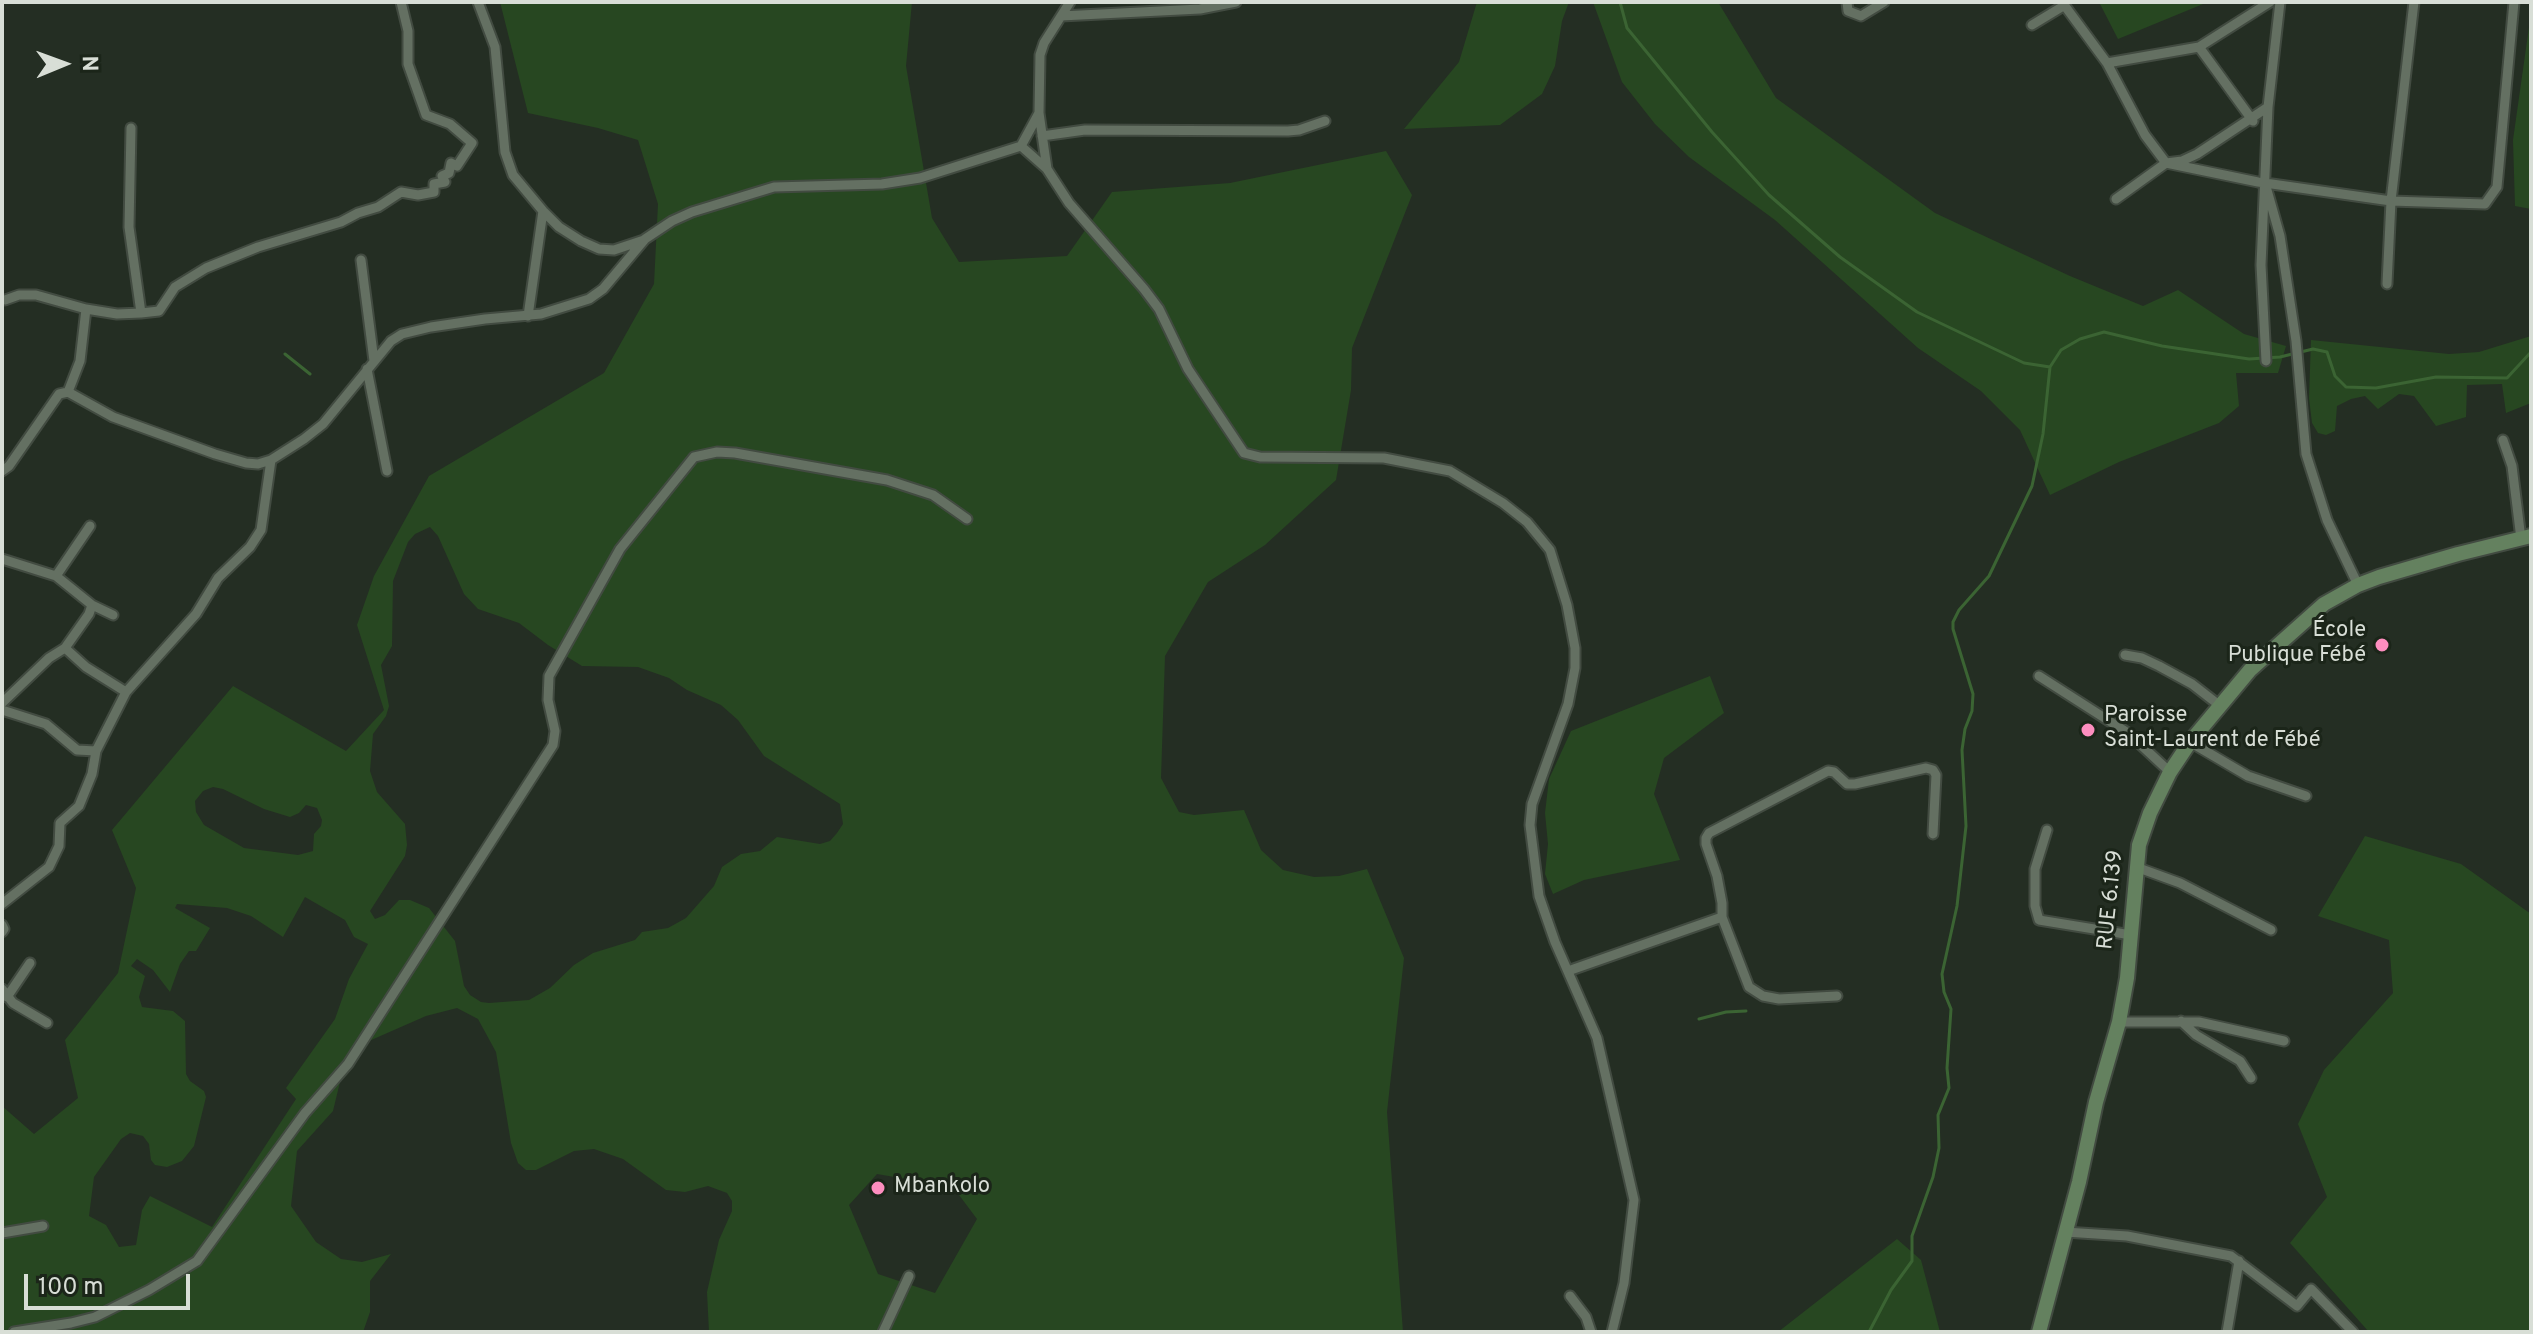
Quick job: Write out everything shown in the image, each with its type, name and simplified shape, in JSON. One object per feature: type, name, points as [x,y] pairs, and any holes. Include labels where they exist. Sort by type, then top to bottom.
[{"type":"street","points":[[2,287],[3,300],[19,295],[36,295],[117,314],[159,311],[175,287],[206,268],[258,247],[341,222],[378,207],[401,192],[418,195],[434,192],[434,184],[445,182],[442,176],[449,173],[451,163],[457,166],[472,143],[450,124],[426,115],[408,64],[408,31],[401,2]]},
{"type":"street","points":[[478,2],[495,47],[507,164],[543,211],[570,234],[599,249],[614,250],[645,239],[692,212],[774,187],[898,182],[920,178],[1021,146],[1039,113]]},
{"type":"street","points":[[1047,169],[1039,113],[1040,55],[1070,2]]},
{"type":"street","points":[[1061,16],[1200,9],[1236,2]]},
{"type":"street","points":[[1847,2],[1848,11],[1861,16],[1884,2]]},
{"type":"street","points":[[2107,63],[2199,47],[2270,2]]},
{"type":"street","points":[[2266,361],[2261,265],[2268,107],[2280,2]]},
{"type":"street","points":[[2387,284],[2391,201],[2414,2]]},
{"type":"street","points":[[2032,25],[2064,4],[2107,63],[2145,135],[2166,163],[2265,183],[2391,201],[2485,204],[2497,187],[2514,2]]},
{"type":"street","points":[[2199,47],[2252,120]]},
{"type":"street","points":[[2116,199],[2166,163],[2182,161],[2197,154],[2268,107]]},
{"type":"street","points":[[1042,136],[1085,130],[1288,131],[1325,121]]},
{"type":"street","points":[[131,128],[129,227],[141,313]]},
{"type":"street","points":[[1021,146],[1047,169],[1069,203],[1159,309],[1188,369],[1244,453],[1260,457],[1384,458],[1450,471],[1503,503],[1527,522],[1550,550],[1567,605],[1575,648],[1575,668],[1568,704],[1532,804],[1530,825],[1539,896],[1597,1038],[1634,1200],[1624,1283],[1612,1332]]},
{"type":"street","points":[[2265,183],[2280,236],[2306,454],[2327,520],[2358,585]]},
{"type":"street","points":[[528,316],[543,211]]},
{"type":"street","points":[[2,471],[9,466],[59,394],[68,392],[113,417],[215,454],[246,463],[258,464],[271,460],[323,424],[391,341],[402,334],[485,319],[541,314],[589,299],[603,289],[645,239]]},
{"type":"street","points":[[361,260],[370,365],[387,471]]},
{"type":"street","points":[[68,392],[80,361],[86,309]]},
{"type":"street","points":[[2503,440],[2512,466],[2526,537]]},
{"type":"street","points":[[14,1332],[95,1317],[197,1261],[305,1113],[348,1064],[553,745],[555,731],[548,700],[549,676],[620,549],[694,457],[717,452],[735,453],[887,480],[933,495],[967,519]]},
{"type":"street","points":[[2,904],[49,867],[59,846],[60,823],[79,806],[92,774],[96,751],[126,692],[196,614],[218,578],[250,547],[261,530],[271,460]]},
{"type":"street","points":[[56,576],[90,526]]},
{"type":"street","name":"RUE 6.139","points":[[2039,1332],[2119,1022],[2127,978],[2139,845],[2170,772],[2219,705],[2275,645],[2324,604],[2358,585],[2526,537]]},
{"type":"street","points":[[2,559],[56,576],[92,605],[113,615]]},
{"type":"street","points":[[2,703],[49,658],[65,648],[92,605]]},
{"type":"street","points":[[65,648],[86,667],[126,692]]},
{"type":"street","points":[[2125,655],[2159,666],[2192,684],[2219,705]]},
{"type":"street","points":[[2039,676],[2128,733],[2170,772]]},
{"type":"street","points":[[2,710],[46,724],[77,750],[96,751]]},
{"type":"street","points":[[2190,742],[2248,776],[2306,796]]},
{"type":"street","points":[[1837,996],[1779,999],[1756,993],[1749,987],[1722,917],[1717,876],[1706,844],[1709,833],[1828,771],[1834,772],[1847,784],[1926,768],[1936,775],[1933,834]]},
{"type":"street","points":[[2047,830],[2035,869],[2035,906],[2039,920],[2131,935]]},
{"type":"street","points":[[2136,867],[2180,883],[2271,930]]},
{"type":"street","points":[[1568,971],[1722,917]]},
{"type":"street","points":[[2,925],[2,932]]},
{"type":"street","points":[[30,963],[4,993],[47,1023]]},
{"type":"street","points":[[2119,1022],[2181,1021],[2284,1041]]},
{"type":"street","points":[[2181,1021],[2196,1035],[2240,1061],[2251,1078]]},
{"type":"street","points":[[2,1233],[43,1226]]},
{"type":"street","points":[[2065,1232],[2127,1236],[2220,1253],[2239,1261],[2297,1306],[2311,1289],[2353,1332]]},
{"type":"street","points":[[2227,1332],[2239,1261]]},
{"type":"street","points":[[883,1332],[909,1276]]},
{"type":"street","points":[[1570,1296],[1586,1317],[1591,1332]]},
{"type":"green space","points":[[500,2],[912,2],[906,66],[932,218],[959,262],[1067,256],[1112,192],[1230,183],[1386,151],[1412,195],[1352,348],[1351,390],[1336,480],[1265,545],[1208,582],[1165,656],[1161,778],[1179,812],[1194,815],[1244,810],[1261,850],[1283,870],[1314,877],[1339,876],[1367,869],[1404,958],[1387,1112],[1403,1332],[709,1332],[707,1292],[719,1240],[732,1211],[732,1201],[727,1193],[708,1186],[685,1192],[666,1190],[623,1159],[594,1149],[574,1151],[536,1170],[526,1170],[518,1163],[511,1143],[496,1052],[478,1019],[457,1008],[426,1016],[353,1048],[346,1057],[333,1111],[297,1151],[291,1206],[316,1242],[341,1259],[362,1262],[391,1254],[370,1281],[370,1312],[363,1332],[2,1332],[2,1106],[34,1134],[78,1098],[65,1040],[118,973],[136,888],[112,830],[233,686],[346,751],[384,710],[357,625],[374,576],[429,476],[604,373],[654,284],[658,204],[638,140],[528,113]],"holes":[[[430,527],[438,536],[464,594],[478,609],[519,623],[582,666],[638,667],[669,678],[721,705],[738,720],[764,756],[840,804],[843,824],[837,833],[830,841],[820,844],[777,837],[760,851],[741,854],[722,867],[714,886],[686,918],[668,928],[642,932],[635,940],[593,953],[574,965],[550,988],[529,1000],[489,1003],[470,995],[464,986],[455,941],[429,908],[410,900],[399,900],[385,915],[375,919],[370,911],[405,856],[407,845],[405,824],[377,792],[370,771],[373,734],[389,706],[381,665],[392,646],[393,581],[408,542],[415,534]],[[213,787],[223,789],[264,809],[290,817],[306,805],[317,808],[322,820],[314,834],[313,851],[298,855],[244,848],[204,825],[196,812],[195,801],[203,791]],[[305,897],[345,920],[354,937],[368,944],[349,979],[335,1019],[286,1088],[296,1099],[212,1227],[150,1196],[142,1210],[136,1245],[119,1247],[106,1225],[89,1216],[94,1177],[121,1139],[130,1133],[143,1136],[149,1144],[151,1160],[155,1165],[167,1167],[182,1161],[194,1146],[206,1097],[204,1091],[186,1074],[185,1021],[173,1011],[142,1007],[139,997],[145,976],[131,966],[137,959],[153,970],[170,992],[180,964],[189,951],[196,951],[210,928],[175,908],[177,904],[227,908],[251,916],[283,937]],[[877,1174],[953,1187],[977,1219],[935,1293],[878,1274],[849,1205]]]},
{"type":"green space","points":[[1477,2],[1569,2],[1562,21],[1555,66],[1542,94],[1500,125],[1404,129],[1459,62]]},
{"type":"green space","points":[[1593,2],[1718,2],[1776,98],[1935,213],[2070,276],[2143,306],[2178,290],[2244,334],[2286,346],[2278,373],[2236,373],[2239,406],[2219,423],[2119,462],[2050,495],[2020,430],[1981,391],[1918,348],[1775,220],[1689,157],[1655,124],[1622,82]]},
{"type":"green space","points":[[2099,2],[2208,2],[2118,39]]},
{"type":"green space","points":[[2531,13],[2531,209],[2515,206],[2513,140]]},
{"type":"green space","points":[[2531,336],[2531,403],[2506,413],[2502,384],[2467,385],[2466,417],[2436,426],[2414,396],[2399,394],[2378,409],[2365,396],[2337,406],[2335,431],[2326,435],[2318,433],[2312,423],[2309,398],[2311,340],[2449,354],[2479,352]]},
{"type":"green space","points":[[1710,676],[1724,713],[1664,758],[1654,794],[1680,860],[1584,880],[1553,894],[1545,874],[1548,844],[1545,813],[1549,779],[1571,731]]},
{"type":"green space","points":[[2365,836],[2461,864],[2531,914],[2531,1332],[2369,1332],[2290,1243],[2327,1197],[2298,1124],[2324,1070],[2393,993],[2389,940],[2318,916]]},
{"type":"green space","points":[[1897,1239],[1921,1260],[1940,1332],[1778,1332]]},
{"type":"waterway","points":[[1620,2],[1627,28],[1712,132],[1769,195],[1840,257],[1917,312],[2024,363],[2050,367]]},
{"type":"waterway","points":[[1869,1332],[1891,1290],[1912,1261],[1912,1236],[1933,1177],[1939,1148],[1938,1115],[1949,1088],[1947,1068],[1951,1009],[1944,992],[1942,974],[1957,906],[1966,826],[1962,750],[1973,694],[1953,622],[1959,610],[1989,576],[2032,486],[2043,434],[2050,367],[2061,350],[2080,339],[2104,332],[2162,346],[2249,359],[2280,357],[2313,349],[2327,352],[2335,376],[2346,387],[2376,388],[2436,377],[2507,378],[2531,352]]},
{"type":"waterway","points":[[285,354],[310,374]]},
{"type":"waterway","points":[[1699,1019],[1746,1011]]},
{"type":"place","name":"École Publique Fébé","points":[[2382,645]]},
{"type":"place","name":"Paroisse Saint-Laurent de Fébé","points":[[2088,730]]},
{"type":"place","name":"Mbankolo","points":[[878,1188]]}]
